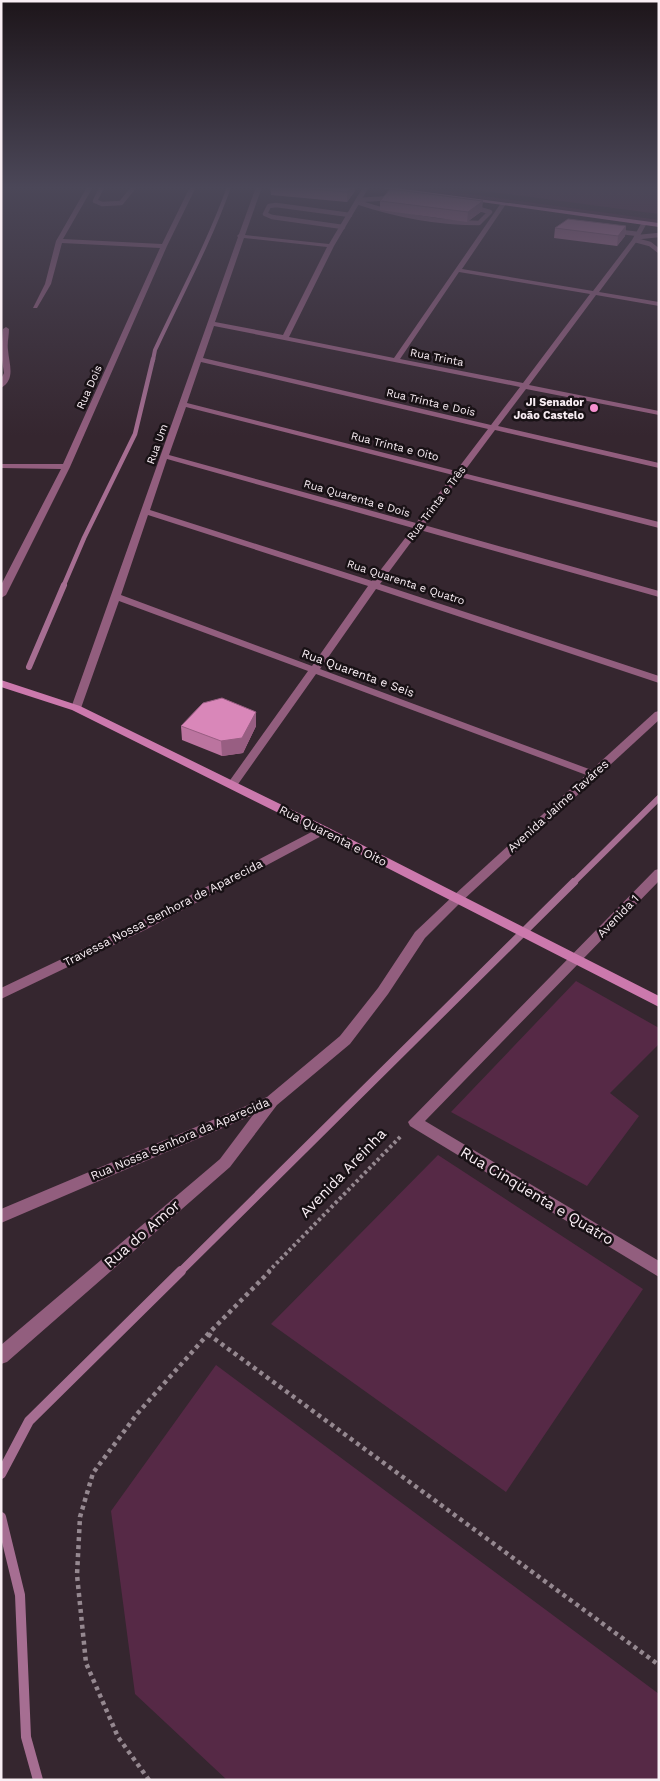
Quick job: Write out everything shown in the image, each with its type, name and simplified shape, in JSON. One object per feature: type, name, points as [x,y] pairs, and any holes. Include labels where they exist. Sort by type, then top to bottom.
[{"type":"main road","name":"Rua Quarenta e Oito","points":[[1,683],[76,708],[561,950],[659,1002]]},
{"type":"street","points":[[35,307],[48,284],[51,270]]},
{"type":"street","name":"Rua Dois","points":[[1,595],[66,467],[153,270]]},
{"type":"street","name":"Rua Um","points":[[76,708],[228,270]]},
{"type":"street","points":[[285,338],[319,270]]},
{"type":"street","points":[[396,360],[457,270]]},
{"type":"street","points":[[458,270],[659,304]]},
{"type":"street","name":"Rua Trinta e Três","points":[[232,785],[374,585],[610,270]]},
{"type":"street","name":"Rua Trinta","points":[[210,323],[655,412]]},
{"type":"street","points":[[1,386],[8,373],[4,349],[6,328]]},
{"type":"street","name":"Rua Trinta e Dois","points":[[198,359],[659,466]]},
{"type":"street","points":[[655,412],[659,403]]},
{"type":"street","name":"Rua Trinta e Oito","points":[[183,404],[659,525]]},
{"type":"street","name":"Rua Quarenta e Dois","points":[[165,456],[659,594]]},
{"type":"street","points":[[1,466],[66,467]]},
{"type":"street","name":"Rua Quarenta e Quatro","points":[[145,511],[659,680]]},
{"type":"street","name":"Rua Quarenta e Seis","points":[[115,596],[593,774]]},
{"type":"street","name":"Avenida Jaime Taváres","points":[[457,899],[659,714]]},
{"type":"street","name":"Travessa Nossa Senhora de Aparecida","points":[[1,994],[142,926],[323,830]]},
{"type":"street","name":"Avenida 1","points":[[576,958],[659,873]]},
{"type":"street","name":"Rua Nossa Senhora da Aparecida","points":[[1,1216],[272,1101],[345,1040],[383,992],[420,935],[457,899]]},
{"type":"street","points":[[415,1122],[576,958]]},
{"type":"street","name":"Rua do Amor","points":[[1,1356],[225,1163],[272,1101]]},
{"type":"street","name":"Rua Cinqüenta e Quatro","points":[[415,1122],[659,1270]]},
{"type":"path","name":"Avenida Areinha","points":[[148,1780],[118,1737],[86,1663],[77,1575],[80,1517],[93,1473],[137,1414],[208,1334],[415,1122]]},
{"type":"path","points":[[208,1334],[659,1665]]},
{"type":"shaded area","points":[[576,981],[659,1028],[659,1044],[610,1093],[639,1116],[587,1186],[451,1112]]},
{"type":"shaded area","points":[[438,1155],[643,1289],[506,1492],[271,1324]]},
{"type":"shaded area","points":[[216,1365],[659,1694],[659,1780],[227,1780],[135,1694],[111,1511]]},
{"type":"building","points":[[222,698],[256,712],[242,738],[221,741],[181,726],[203,703]]},
{"type":"waterway","points":[[153,360],[155,350],[193,270]]},
{"type":"waterway","points":[[63,587],[84,538],[135,434],[153,359]]},
{"type":"waterway","points":[[29,667],[64,585]]},
{"type":"waterway","points":[[573,883],[659,798]]},
{"type":"waterway","points":[[180,1272],[574,882]]},
{"type":"waterway","points":[[1,1474],[29,1421],[181,1271]]},
{"type":"waterway","points":[[1,1517],[20,1595],[26,1737],[38,1780]]},
{"type":"place","name":"JI Senador João Castelo","points":[[594,408]]}]
